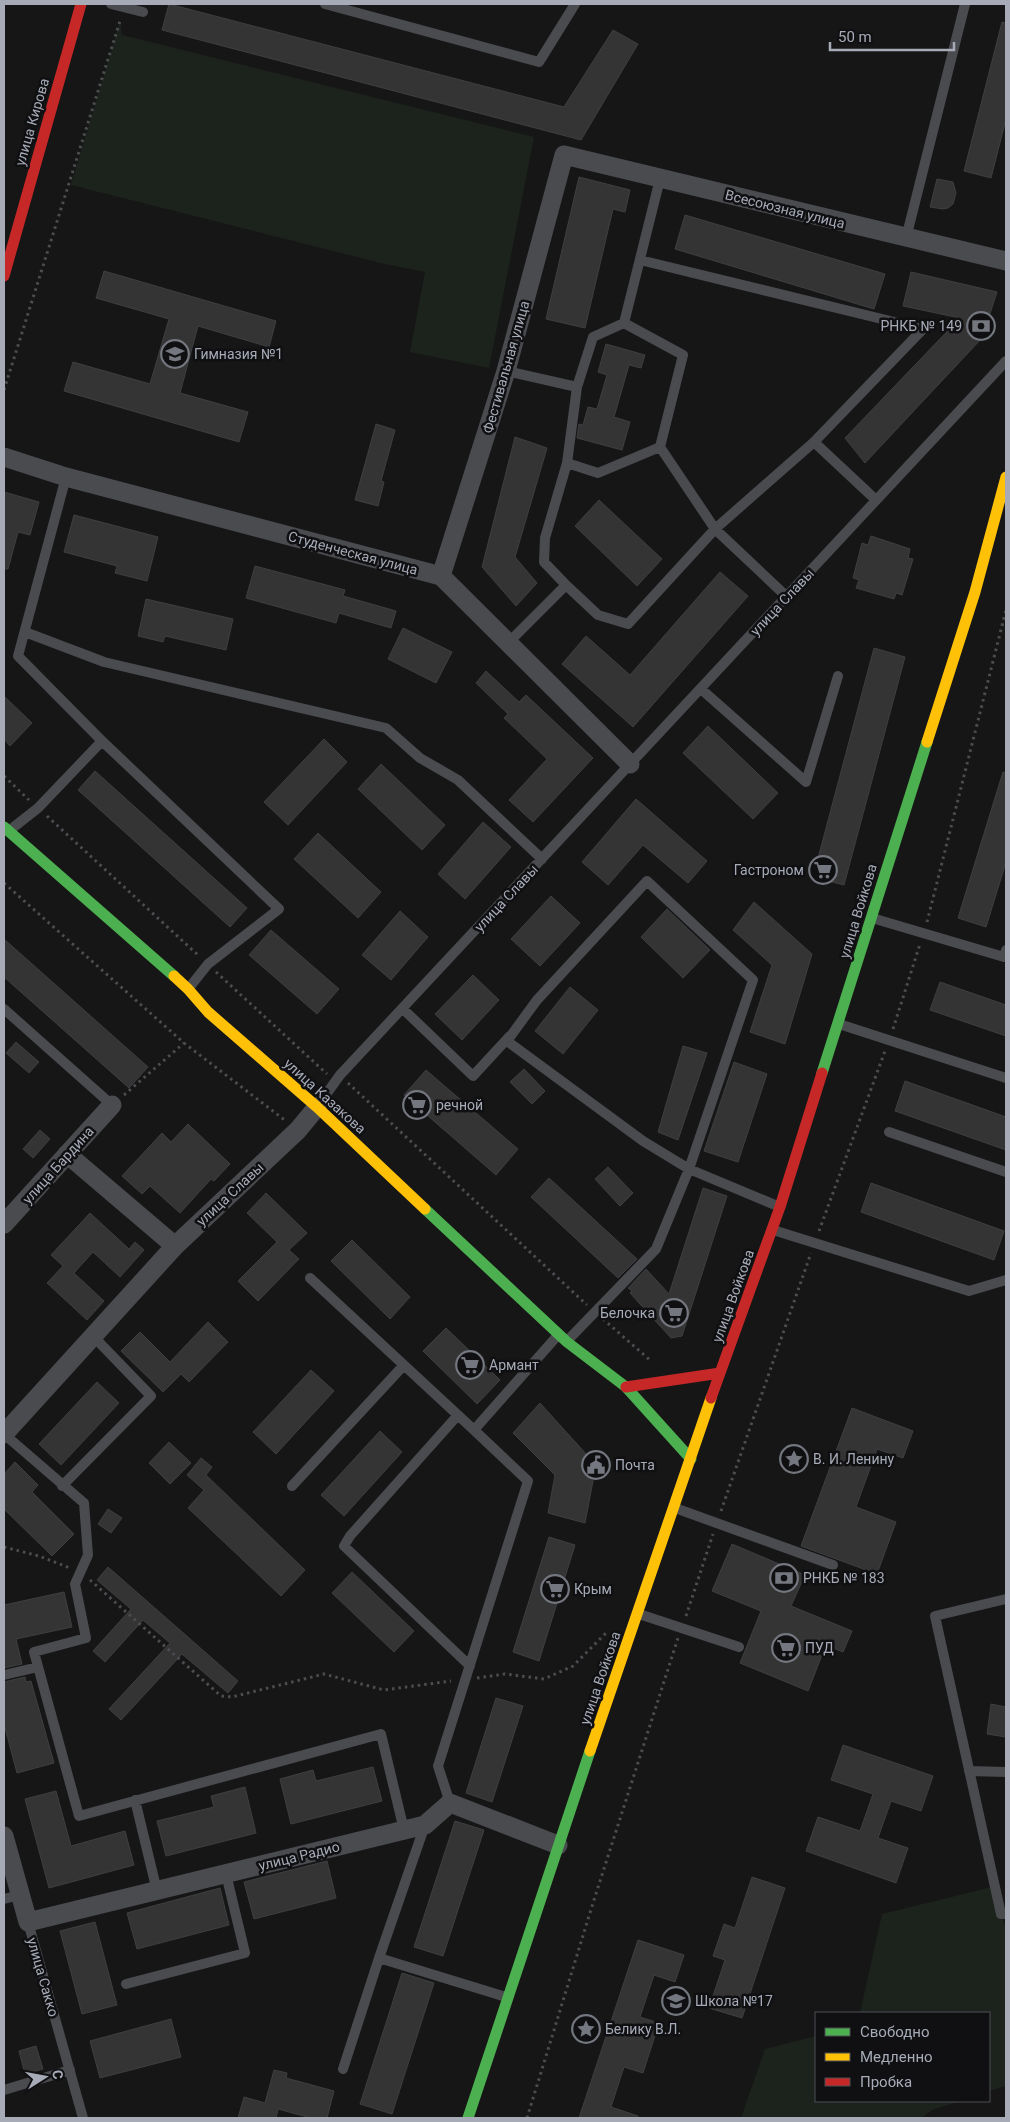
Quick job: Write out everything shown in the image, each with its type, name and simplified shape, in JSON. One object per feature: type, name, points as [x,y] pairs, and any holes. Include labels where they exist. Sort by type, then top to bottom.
[{"type":"main road","name":"улица Кирова","points":[[4,276],[81,4]]},
{"type":"main road","name":"улица Войкова","points":[[468,2118],[510,1998],[558,1845],[720,1373],[780,1207],[975,592],[1006,477]]},
{"type":"main road","name":"улица Казакова","points":[[6,829],[188,990],[208,1012],[317,1107],[562,1338],[626,1387],[691,1458]]},
{"type":"main road","points":[[626,1387],[720,1373]]},
{"type":"street","name":"Всесоюзная улица","points":[[564,155],[1006,261]]},
{"type":"street","name":"Фестивальная улица","points":[[441,576],[506,371],[564,155]]},
{"type":"street","name":"Студенческая улица","points":[[4,458],[66,477],[441,576]]},
{"type":"street","points":[[441,576],[632,765]]},
{"type":"street","name":"улица Бардина","points":[[4,1224],[112,1105]]},
{"type":"street","name":"улица Славы","points":[[4,1434],[174,1246],[298,1130],[317,1107]]},
{"type":"street","points":[[68,1154],[174,1246]]},
{"type":"street","points":[[450,1803],[558,1845]]},
{"type":"street","name":"улица Радио","points":[[28,1922],[425,1825],[450,1803]]},
{"type":"street","name":"улица Сакко","points":[[4,1836],[11,1897],[28,1922]]},
{"type":"lane","points":[[111,4],[143,12]]},
{"type":"lane","points":[[325,4],[539,62],[575,4]]},
{"type":"lane","points":[[906,238],[965,4]]},
{"type":"lane","points":[[624,323],[660,179]]},
{"type":"lane","points":[[624,323],[593,337],[577,387],[567,463],[545,538],[544,562],[598,615],[628,624],[714,529],[814,442],[923,329],[640,260]]},
{"type":"lane","points":[[624,323],[683,356],[660,448],[714,529],[786,596]]},
{"type":"lane","name":"улица Славы","points":[[317,1107],[340,1076],[632,765],[786,596],[1006,361]]},
{"type":"lane","points":[[506,371],[577,387]]},
{"type":"lane","points":[[814,442],[876,500]]},
{"type":"lane","points":[[567,463],[598,473],[660,448]]},
{"type":"lane","points":[[66,477],[18,656],[102,741],[279,909],[208,964],[188,990]]},
{"type":"lane","points":[[508,643],[566,585]]},
{"type":"lane","points":[[25,632],[104,662],[386,728],[420,758],[458,780],[542,859]]},
{"type":"lane","points":[[701,688],[806,782],[838,676]]},
{"type":"lane","points":[[6,829],[38,808],[102,741]]},
{"type":"lane","points":[[474,1430],[562,1338],[656,1249],[689,1169],[752,980],[647,881],[537,1000],[507,1041],[643,1141],[689,1169],[780,1207]]},
{"type":"lane","points":[[871,918],[1006,955]]},
{"type":"lane","points":[[403,1008],[473,1076],[512,1034]]},
{"type":"lane","points":[[4,1009],[112,1105]]},
{"type":"lane","points":[[839,1024],[1006,1078]]},
{"type":"lane","points":[[889,1132],[1006,1172]]},
{"type":"lane","points":[[772,1230],[969,1291],[1006,1280]]},
{"type":"lane","points":[[310,1278],[528,1481],[438,1766],[450,1803]]},
{"type":"lane","points":[[62,1486],[151,1396],[93,1336]]},
{"type":"lane","points":[[292,1486],[404,1365]]},
{"type":"lane","points":[[458,1415],[350,1536],[344,1546],[470,1666]]},
{"type":"lane","points":[[4,1434],[84,1503],[88,1555],[75,1584],[86,1638],[34,1652],[79,1816],[381,1734],[404,1830]]},
{"type":"lane","points":[[674,1508],[833,1565]]},
{"type":"lane","points":[[1006,1599],[935,1616],[1001,1914],[1006,1914]]},
{"type":"lane","points":[[638,1613],[739,1647]]},
{"type":"lane","points":[[4,1676],[38,1667]]},
{"type":"lane","points":[[969,1771],[1006,1772]]},
{"type":"lane","points":[[136,1800],[157,1891]]},
{"type":"lane","points":[[343,2070],[425,1825]]},
{"type":"lane","points":[[126,1984],[245,1953],[226,1874]]},
{"type":"lane","name":"улица Сакко","points":[[28,1922],[83,2118]]},
{"type":"lane","points":[[379,1958],[510,1998]]},
{"type":"lane","points":[[4,2090],[70,2070]]},
{"type":"path","points":[[4,390],[120,21]]},
{"type":"path","points":[[528,2118],[593,1903],[717,1522],[815,1243],[890,1039],[924,933],[1006,610]]},
{"type":"path","points":[[4,883],[184,1043],[298,1130]]},
{"type":"path","points":[[112,1105],[184,1043]]},
{"type":"path","points":[[4,1547],[39,1556],[80,1572],[221,1696],[232,1697],[324,1674],[384,1690],[505,1674],[544,1680],[573,1666],[612,1628]]},
{"type":"shaded area","points":[[120,21],[122,35],[534,137],[489,368],[410,352],[425,272],[385,264],[71,185]]},
{"type":"shaded area","points":[[992,1887],[1006,1930],[1006,2086],[990,2091],[990,2012],[860,2012],[882,1914]]},
{"type":"shaded area","points":[[815,2036],[815,2102],[957,2102],[932,2110],[922,2118],[741,2118],[765,2049]]},
{"type":"building","points":[[169,4],[564,107],[613,30],[638,44],[581,140],[162,30]]},
{"type":"building","points":[[1002,22],[1006,23],[1006,119],[991,178],[964,171]]},
{"type":"building","points":[[579,177],[630,190],[625,212],[613,209],[585,328],[546,319]]},
{"type":"building","points":[[937,179],[953,182],[956,193],[953,204],[948,208],[930,207]]},
{"type":"building","points":[[685,215],[885,274],[874,309],[675,249]]},
{"type":"building","name":"Гимназия №1","points":[[104,271],[276,321],[269,347],[198,326],[180,393],[248,412],[239,442],[64,391],[73,362],[150,384],[169,319],[96,298]]},
{"type":"building","points":[[911,272],[997,292],[982,338],[865,463],[845,438],[960,318],[903,306]]},
{"type":"building","points":[[606,344],[645,355],[641,368],[629,365],[614,417],[630,422],[622,450],[577,438],[579,424],[583,425],[588,407],[597,409],[607,375],[598,372]]},
{"type":"building","points":[[376,424],[395,430],[381,481],[384,482],[378,506],[355,500]]},
{"type":"building","points":[[515,437],[547,448],[515,557],[537,583],[516,606],[482,567]]},
{"type":"building","points":[[4,492],[39,502],[30,535],[18,532],[8,569],[4,569]]},
{"type":"building","points":[[599,500],[662,559],[637,586],[575,526]]},
{"type":"building","points":[[74,515],[158,537],[147,581],[115,573],[117,566],[64,552]]},
{"type":"building","points":[[871,536],[910,549],[908,558],[913,559],[902,595],[896,593],[894,599],[856,588],[859,580],[853,578],[862,543],[868,545]]},
{"type":"building","points":[[255,566],[345,590],[343,596],[396,611],[391,628],[339,613],[336,623],[246,598]]},
{"type":"building","points":[[720,572],[748,596],[633,727],[562,664],[586,636],[630,675]]},
{"type":"building","points":[[146,599],[233,619],[226,650],[165,636],[163,642],[138,636]]},
{"type":"building","points":[[403,628],[452,652],[436,683],[388,659]]},
{"type":"building","points":[[874,648],[905,657],[844,885],[813,877]]},
{"type":"building","points":[[486,671],[519,702],[526,695],[593,758],[533,822],[509,800],[547,759],[504,718],[508,714],[476,683]]},
{"type":"building","points":[[4,696],[32,723],[10,746],[4,739]]},
{"type":"building","points":[[708,726],[778,793],[753,819],[683,753]]},
{"type":"building","points":[[324,739],[347,762],[288,825],[264,802]]},
{"type":"building","points":[[381,764],[445,825],[422,850],[358,789]]},
{"type":"building","points":[[95,771],[247,908],[230,927],[78,790]]},
{"type":"building","points":[[1003,772],[1006,773],[1006,862],[986,927],[958,918]]},
{"type":"building","points":[[636,799],[707,861],[688,883],[643,845],[608,885],[582,862]]},
{"type":"building","points":[[483,822],[511,847],[465,899],[438,874]]},
{"type":"building","points":[[318,833],[381,892],[358,918],[294,859]]},
{"type":"building","points":[[551,896],[580,923],[540,966],[511,939]]},
{"type":"building","points":[[754,902],[812,954],[785,1044],[750,1032],[772,965],[733,930]]},
{"type":"building","points":[[667,909],[710,950],[683,978],[641,937]]},
{"type":"building","points":[[400,911],[428,937],[391,980],[362,955]]},
{"type":"building","points":[[271,930],[339,989],[317,1014],[249,955]]},
{"type":"building","points":[[4,939],[148,1067],[129,1088],[4,977]]},
{"type":"building","points":[[473,975],[499,1000],[462,1040],[435,1014]]},
{"type":"building","points":[[940,982],[1006,1005],[1006,1036],[930,1010]]},
{"type":"building","points":[[570,987],[598,1010],[563,1054],[535,1031]]},
{"type":"building","points":[[16,1042],[39,1062],[29,1073],[6,1053]]},
{"type":"building","points":[[683,1046],[707,1053],[678,1140],[658,1132]]},
{"type":"building","points":[[734,1062],[767,1074],[738,1162],[704,1151]]},
{"type":"building","points":[[524,1069],[545,1091],[532,1104],[510,1082]]},
{"type":"building","points":[[426,1070],[518,1149],[496,1175],[404,1095]]},
{"type":"building","points":[[905,1081],[1006,1117],[1006,1150],[895,1111]]},
{"type":"building","points":[[188,1124],[230,1164],[214,1181],[211,1179],[180,1213],[150,1186],[142,1194],[122,1176],[162,1133],[171,1142]]},
{"type":"building","points":[[40,1130],[50,1139],[33,1158],[23,1149]]},
{"type":"building","points":[[608,1167],[633,1193],[620,1206],[595,1179]]},
{"type":"building","points":[[549,1178],[637,1259],[618,1278],[531,1197]]},
{"type":"building","points":[[871,1183],[1004,1231],[994,1260],[861,1212]]},
{"type":"building","points":[[703,1188],[727,1196],[682,1336],[671,1338],[630,1293],[632,1291],[628,1288],[646,1269],[669,1294]]},
{"type":"building","points":[[266,1193],[307,1233],[289,1250],[299,1259],[258,1301],[238,1281],[277,1242],[247,1213]]},
{"type":"building","points":[[90,1213],[129,1249],[135,1242],[144,1250],[120,1277],[93,1252],[74,1273],[104,1301],[87,1320],[47,1283],[63,1266],[51,1255]]},
{"type":"building","points":[[352,1240],[410,1297],[390,1319],[331,1261]]},
{"type":"building","points":[[208,1322],[228,1342],[189,1382],[181,1374],[163,1392],[121,1351],[140,1332],[170,1362]]},
{"type":"building","points":[[446,1328],[500,1380],[477,1404],[423,1351]]},
{"type":"building","points":[[311,1370],[334,1391],[276,1454],[253,1432]]},
{"type":"building","points":[[97,1382],[119,1403],[61,1465],[39,1444]]},
{"type":"building","points":[[540,1403],[596,1465],[585,1523],[548,1513],[555,1475],[513,1433]]},
{"type":"building","points":[[852,1408],[913,1431],[903,1458],[877,1449],[856,1507],[896,1522],[877,1574],[801,1546]]},
{"type":"building","points":[[380,1431],[402,1452],[344,1516],[321,1495]]},
{"type":"building","points":[[169,1442],[191,1463],[170,1484],[149,1463]]},
{"type":"building","points":[[201,1458],[212,1467],[206,1475],[305,1570],[281,1596],[188,1508],[204,1490],[187,1475]]},
{"type":"building","points":[[15,1462],[38,1485],[32,1492],[74,1534],[52,1556],[4,1509],[4,1474]]},
{"type":"building","points":[[108,1509],[122,1518],[111,1533],[98,1524]]},
{"type":"building","points":[[549,1537],[575,1545],[539,1661],[513,1652]]},
{"type":"building","points":[[732,1544],[805,1575],[791,1606],[852,1631],[843,1652],[826,1645],[808,1691],[740,1663],[761,1611],[712,1591]]},
{"type":"building","points":[[108,1567],[238,1681],[228,1693],[182,1654],[121,1720],[109,1709],[170,1643],[143,1620],[105,1662],[93,1651],[131,1609],[97,1580]]},
{"type":"building","points":[[352,1572],[414,1631],[394,1652],[332,1593]]},
{"type":"building","points":[[64,1592],[72,1627],[16,1639],[22,1664],[4,1668],[4,1605]]},
{"type":"building","points":[[25,1677],[26,1682],[31,1681],[54,1763],[17,1773],[4,1724],[4,1682]]},
{"type":"building","points":[[496,1698],[523,1706],[492,1802],[466,1793]]},
{"type":"building","points":[[991,1704],[1006,1707],[1006,1737],[987,1734]]},
{"type":"building","points":[[843,1745],[933,1776],[921,1811],[891,1801],[878,1838],[908,1848],[896,1883],[806,1851],[818,1817],[860,1831],[873,1794],[831,1780]]},
{"type":"building","points":[[373,1767],[382,1801],[291,1824],[280,1779],[313,1770],[316,1781]]},
{"type":"building","points":[[245,1787],[256,1833],[166,1856],[157,1821],[214,1807],[211,1796]]},
{"type":"building","points":[[56,1791],[71,1846],[125,1831],[134,1865],[49,1888],[25,1799]]},
{"type":"building","points":[[455,1821],[484,1830],[443,1956],[414,1947]]},
{"type":"building","points":[[327,1861],[336,1898],[254,1919],[244,1882]]},
{"type":"building","points":[[752,1877],[785,1888],[742,2018],[709,2008],[725,1960],[713,1956],[724,1924],[735,1928]]},
{"type":"building","points":[[220,1888],[229,1925],[137,1949],[127,1913]]},
{"type":"building","points":[[95,1922],[117,2005],[82,2014],[60,1931]]},
{"type":"building","points":[[638,1940],[684,1955],[675,1982],[654,1975],[640,2017],[659,2023],[643,2073],[624,2067],[611,2107],[638,2116],[638,2118],[579,2118]]},
{"type":"building","points":[[402,1973],[434,1983],[392,2114],[360,2104]]},
{"type":"building","points":[[171,2019],[181,2057],[100,2078],[90,2041]]},
{"type":"building","points":[[36,2046],[43,2069],[25,2074],[19,2051]]},
{"type":"building","points":[[274,2070],[287,2073],[286,2078],[334,2091],[327,2118],[311,2118],[278,2109],[276,2118],[238,2118],[244,2097],[265,2103]]},
{"type":"traffic: fast","points":[[822,1073],[927,742]]},
{"type":"traffic: fast","points":[[4,827],[174,976]]},
{"type":"traffic: fast","points":[[425,1209],[567,1342],[626,1387],[691,1459]]},
{"type":"traffic: fast","points":[[468,2118],[590,1751]]},
{"type":"traffic: slow","points":[[927,742],[975,592],[1006,477]]},
{"type":"traffic: slow","points":[[174,976],[208,1012],[317,1107],[425,1209]]},
{"type":"traffic: slow","points":[[590,1751],[711,1398]]},
{"type":"traffic: jam","points":[[4,276],[81,4]]},
{"type":"traffic: jam","points":[[711,1398],[780,1207],[822,1073]]},
{"type":"traffic: jam","points":[[626,1387],[720,1373]]},
{"type":"place","name":"РНКБ № 149","points":[[981,326]]},
{"type":"place","name":"Гимназия №1","points":[[175,354]]},
{"type":"place","name":"Гастроном","points":[[823,870]]},
{"type":"place","name":"речной","points":[[417,1105]]},
{"type":"place","name":"Белочка","points":[[674,1313]]},
{"type":"place","name":"Армант","points":[[470,1365]]},
{"type":"place","name":"В. И. Ленину","points":[[794,1459]]},
{"type":"place","name":"Почта","points":[[596,1465]]},
{"type":"place","name":"РНКБ № 183","points":[[784,1578]]},
{"type":"place","name":"Крым","points":[[555,1589]]},
{"type":"place","name":"ПУД","points":[[786,1648]]},
{"type":"place","name":"Школа №17","points":[[676,2001]]},
{"type":"place","name":"Белику В.Л.","points":[[586,2029]]}]
